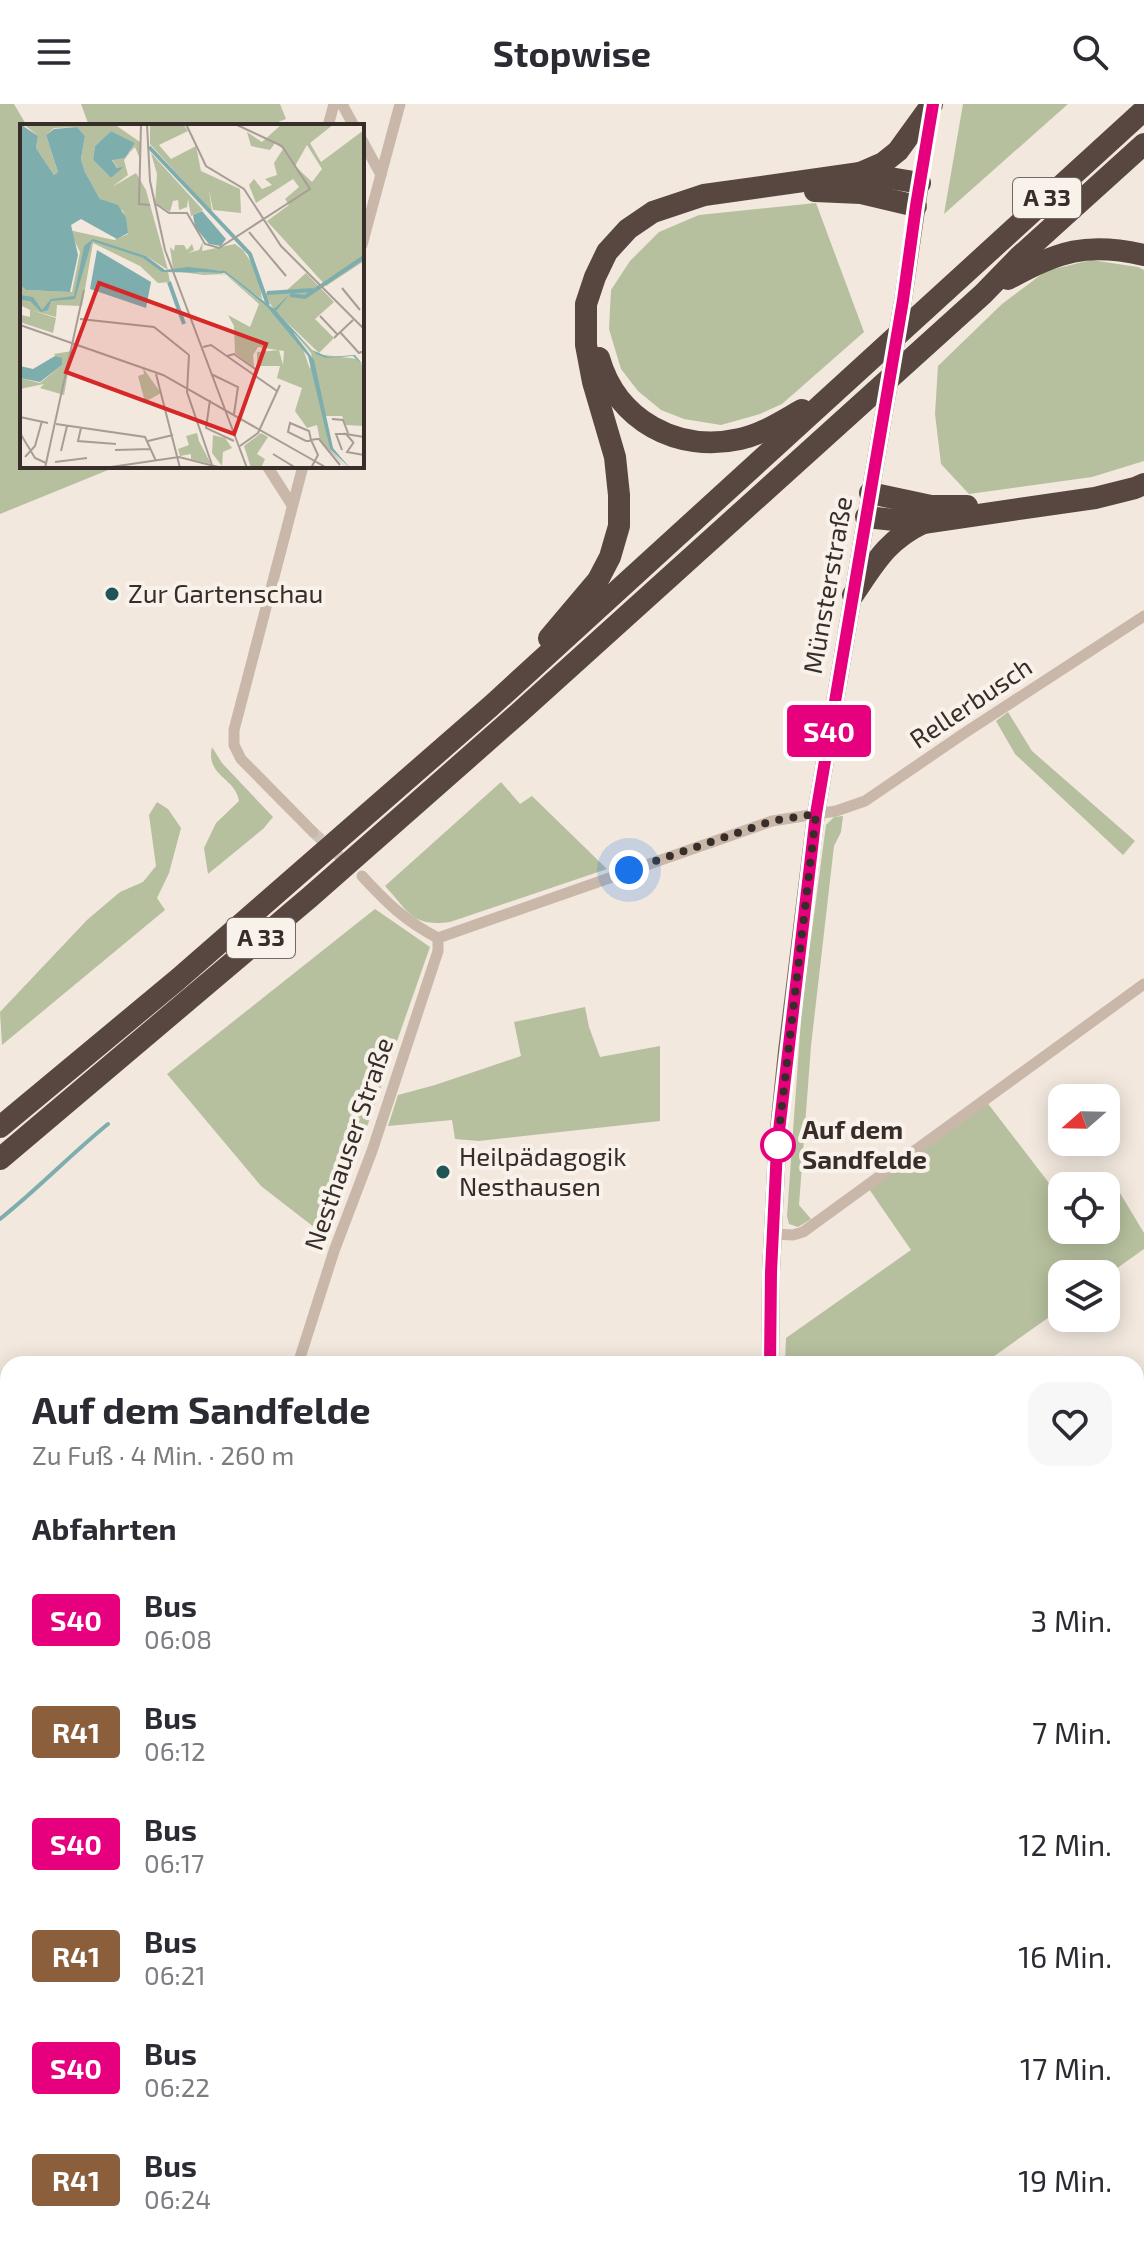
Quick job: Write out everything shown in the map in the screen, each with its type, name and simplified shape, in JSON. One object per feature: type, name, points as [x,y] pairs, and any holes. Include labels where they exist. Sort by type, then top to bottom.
[{"type":"highway","points":[[491,706],[598,580],[610,557],[619,526],[615,457],[593,382],[586,345],[586,304],[607,252],[628,229],[653,212],[704,195],[860,173],[883,163],[898,151],[933,104]]},
{"type":"highway","name":"A 33","points":[[0,1127],[177,980],[491,706],[1144,110]]},
{"type":"highway","name":"A 33","points":[[0,1159],[310,897],[519,713],[983,294],[1019,257],[1144,144]]},
{"type":"highway","points":[[860,173],[920,183]]},
{"type":"highway","points":[[836,389],[761,432],[741,439],[708,444],[682,440],[641,420],[619,398],[604,376],[595,344],[593,308],[612,256],[632,235],[656,218],[704,202],[771,192],[841,191],[916,206]]},
{"type":"highway","points":[[983,294],[1039,262],[1072,251],[1118,249],[1144,255]]},
{"type":"highway","points":[[870,493],[931,506],[983,507],[1094,490],[1144,474]]},
{"type":"highway","points":[[866,517],[923,523],[1095,498],[1144,484]]},
{"type":"highway","points":[[853,595],[888,546],[903,533],[923,523]]},
{"type":"main road","name":"Münsterstraße","points":[[770,1356],[777,1148],[816,814],[933,104]]},
{"type":"street","points":[[329,124],[334,104]]},
{"type":"street","points":[[342,104],[353,124]]},
{"type":"street","points":[[364,238],[400,104]]},
{"type":"street","points":[[364,144],[381,175]]},
{"type":"street","points":[[268,468],[292,505]]},
{"type":"street","points":[[302,468],[234,730],[234,745],[241,759],[313,832]]},
{"type":"street","name":"Rellerbusch","points":[[816,814],[865,801],[1144,616]]},
{"type":"street","points":[[362,876],[390,907],[412,925],[438,938],[772,821],[816,814]]},
{"type":"street","name":"Nesthauser Straße","points":[[301,1356],[438,951],[438,938]]},
{"type":"street","points":[[773,1234],[803,1232],[1144,984]]},
{"type":"green space","points":[[0,104],[14,104],[26,124],[20,124],[20,468],[113,468],[0,514]]},
{"type":"green space","points":[[81,104],[280,104],[286,119],[272,124],[88,124]]},
{"type":"green space","points":[[963,104],[1068,104],[944,214]]},
{"type":"green space","points":[[816,203],[864,332],[782,404],[721,425],[684,419],[661,410],[638,391],[621,369],[609,329],[611,290],[630,261],[659,232],[699,215]]},
{"type":"green space","points":[[1091,260],[1144,270],[1144,461],[1092,477],[969,494],[941,464],[935,414],[938,366],[1002,304],[1046,271]]},
{"type":"green space","points":[[1008,712],[1032,751],[1135,841],[1123,855],[1015,754],[996,721]]},
{"type":"green space","points":[[212,747],[222,763],[273,817],[263,829],[208,874],[204,848],[216,823],[239,801],[233,787],[213,764]]},
{"type":"green space","points":[[501,782],[520,804],[532,796],[607,869],[450,922],[427,922],[412,916],[385,886]]},
{"type":"green space","points":[[157,802],[168,809],[181,828],[169,873],[157,898],[165,910],[2,1045],[0,1012],[87,920],[120,892],[143,882],[156,866],[149,815]]},
{"type":"green space","points":[[843,816],[841,832],[834,846],[811,1046],[799,1205],[811,1219],[798,1227],[789,1224],[787,1216],[802,1005],[826,825],[834,817]]},
{"type":"green space","points":[[375,909],[430,947],[328,1238],[261,1186],[167,1074]]},
{"type":"green space","points":[[585,1007],[600,1057],[660,1046],[660,1121],[479,1141],[455,1139],[452,1120],[388,1126],[398,1095],[521,1056],[514,1022]]},
{"type":"green space","points":[[986,1101],[1048,1182],[1048,1244],[1120,1244],[1120,1193],[1144,1233],[1144,1249],[1120,1266],[1120,1260],[1048,1260],[1048,1318],[994,1356],[785,1356],[786,1338],[911,1250],[869,1189]]},
{"type":"waterway","points":[[0,1219],[108,1124]]},
{"type":"tunnel","points":[[313,832],[349,865]]},
{"type":"bus line","name":"S40","points":[[770,1356],[777,1148],[816,814],[933,104]]},
{"type":"place","name":"Zur Gartenschau","points":[[112,594]]},
{"type":"place","name":"Auf dem Sandfelde","points":[[778,1145]]},
{"type":"place","name":"Heilpädagogik Nesthausen","points":[[443,1172]]},
{"type":"route","points":[[629,870],[772,821],[816,814],[777,1148],[778,1145]]}]
